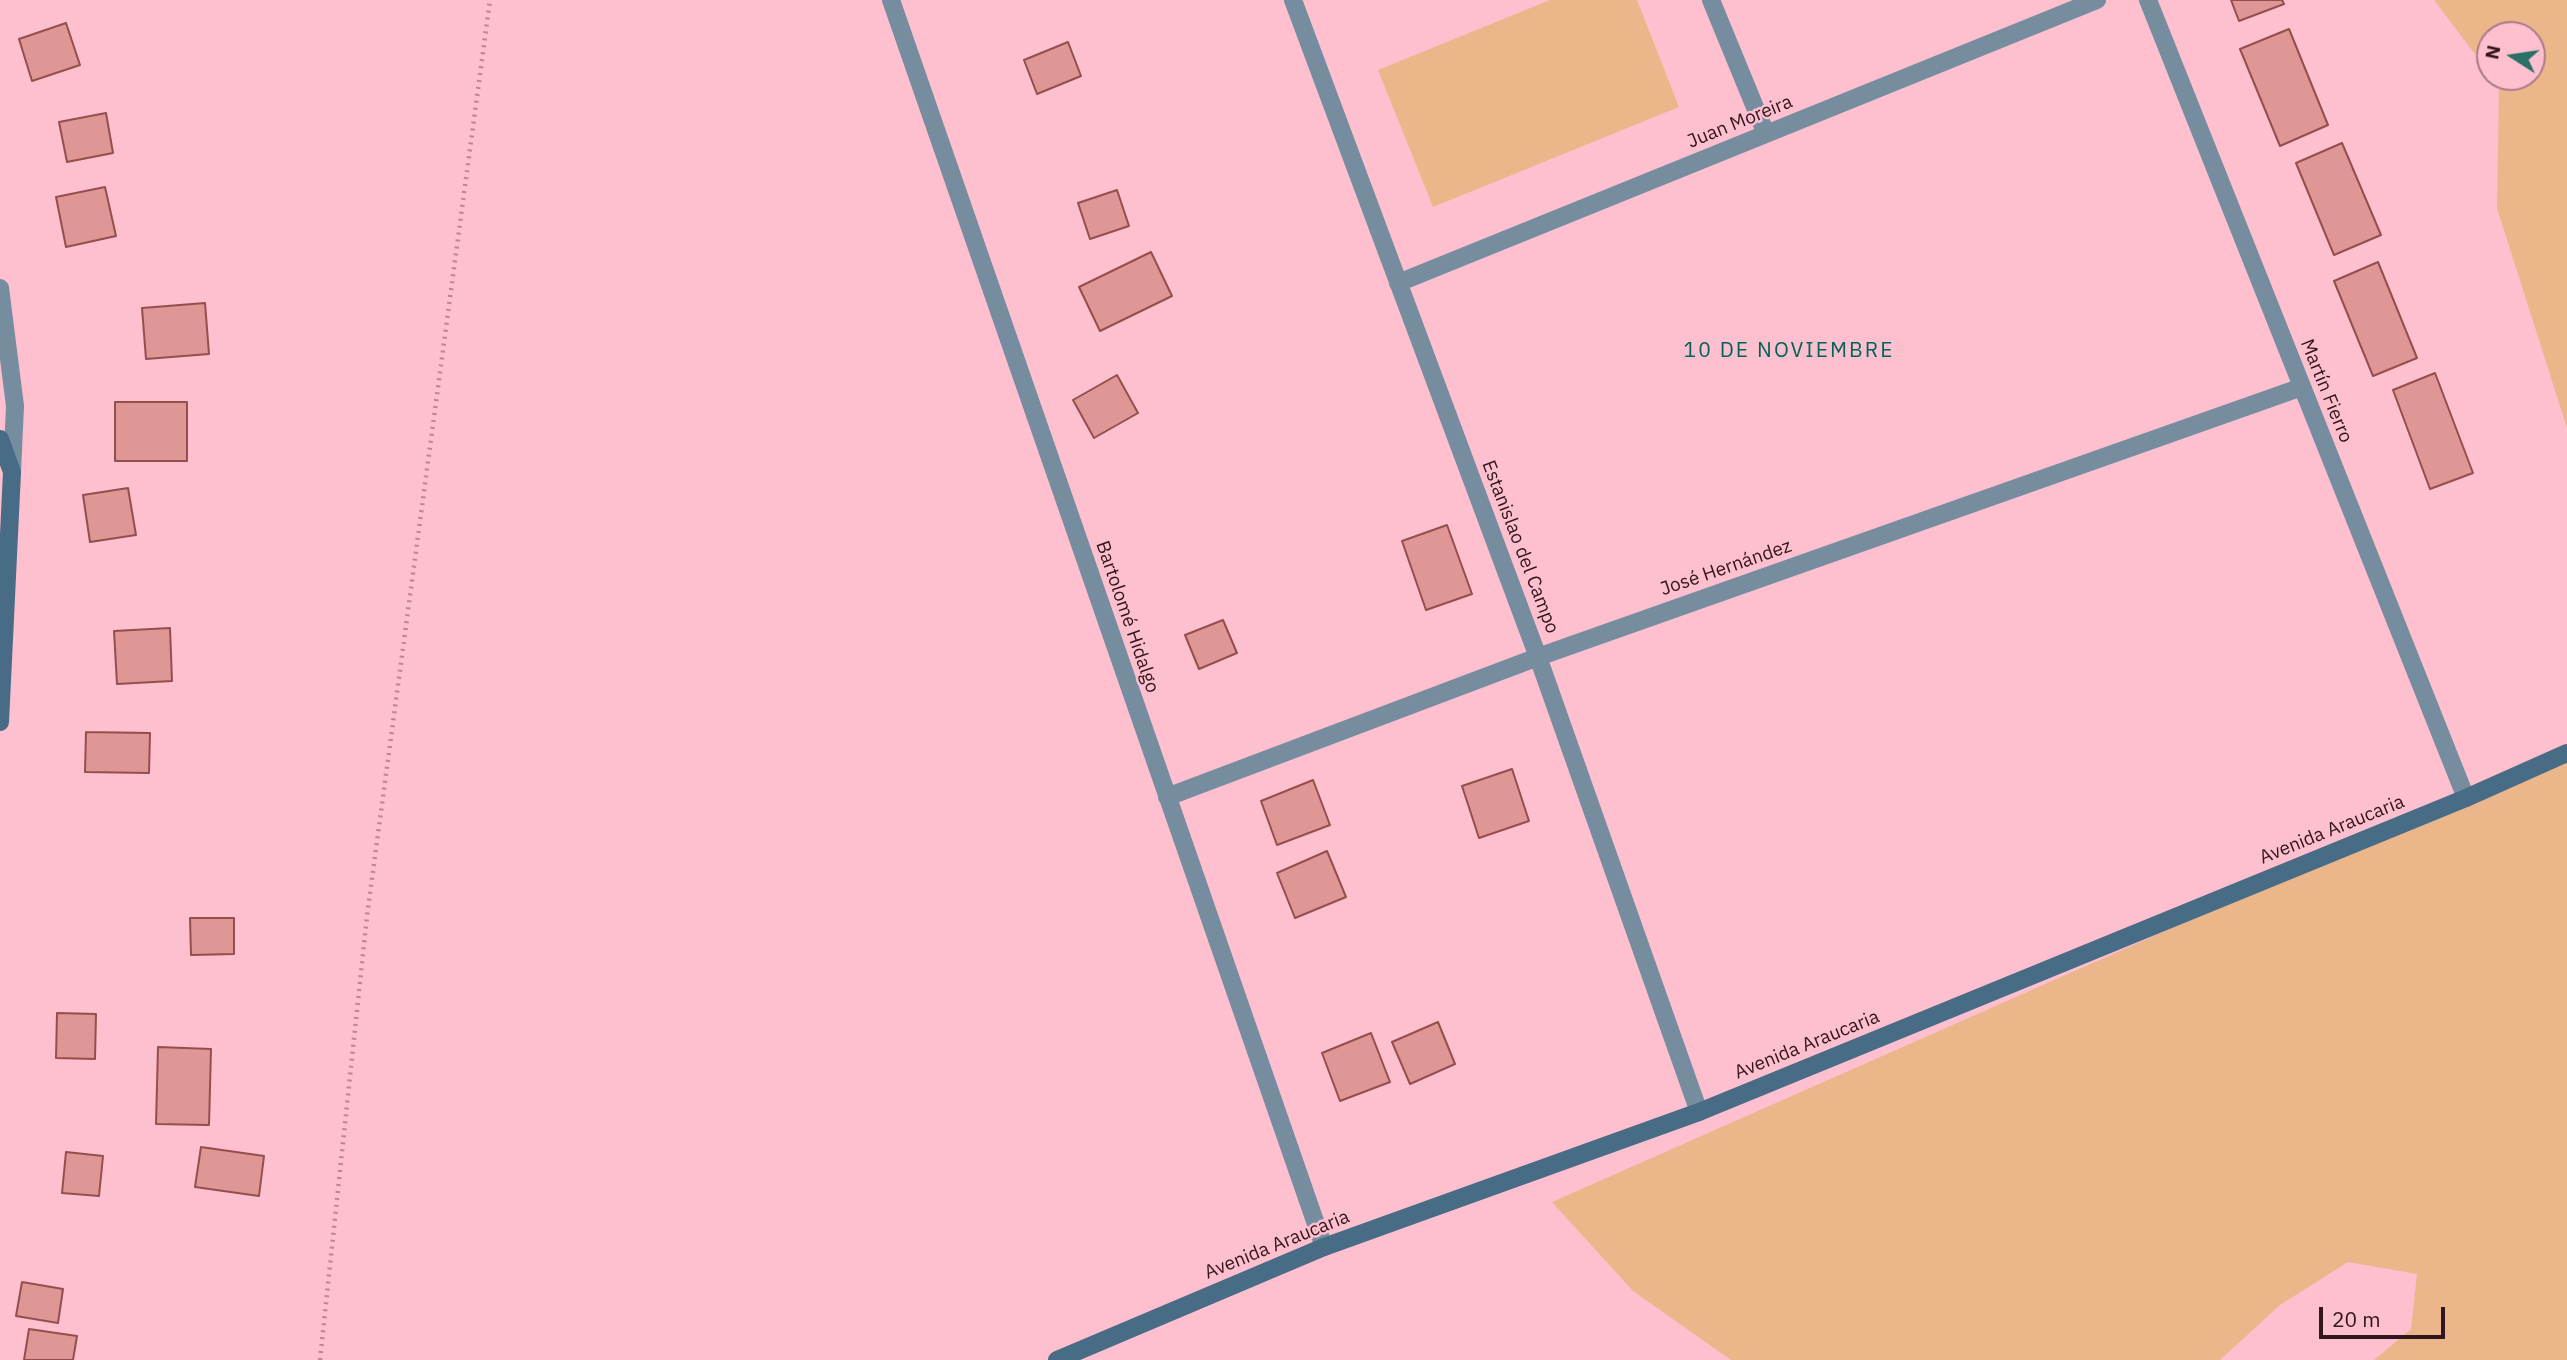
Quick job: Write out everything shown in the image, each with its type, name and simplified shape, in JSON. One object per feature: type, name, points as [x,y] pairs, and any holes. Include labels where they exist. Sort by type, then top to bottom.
[{"type":"main road","points":[[0,439],[12,472],[0,722]]},
{"type":"main road","name":"Avenida Araucaria","points":[[1057,1360],[1324,1247],[1699,1112],[2567,753]]},
{"type":"street","name":"Bartolomé Hidalgo","points":[[891,0],[1324,1247]]},
{"type":"street","name":"Estanislao del Campo","points":[[1293,0],[1538,657],[1699,1112]]},
{"type":"street","points":[[1711,0],[1766,134]]},
{"type":"street","name":"Juan Moreira","points":[[1398,283],[2097,0]]},
{"type":"street","name":"Martín Fierro","points":[[2148,0],[2466,797]]},
{"type":"street","points":[[0,288],[15,406],[12,472]]},
{"type":"street","name":"José Hernández","points":[[1167,797],[1538,657],[2302,387]]},
{"type":"path","points":[[320,1360],[367,916],[489,0]]},
{"type":"shaded area","points":[[1550,0],[1637,0],[1679,107],[1433,207],[1378,70]]},
{"type":"shaded area","points":[[2434,0],[2567,0],[2567,428],[2497,208],[2499,91],[2546,91],[2546,21],[2476,21],[2476,56]]},
{"type":"shaded area","points":[[2567,761],[2567,1360],[2374,1360],[2411,1329],[2417,1274],[2348,1262],[2280,1305],[2220,1360],[1731,1360],[1633,1291],[1552,1202],[2466,798]]},
{"type":"building","points":[[2231,0],[2282,0],[2284,4],[2239,21]]},
{"type":"building","points":[[66,23],[80,65],[32,81],[19,39]]},
{"type":"building","points":[[2289,29],[2328,125],[2280,146],[2240,49]]},
{"type":"building","points":[[1068,42],[1081,76],[1037,94],[1024,60]]},
{"type":"building","points":[[106,113],[113,153],[67,162],[59,122]]},
{"type":"building","points":[[2342,143],[2381,235],[2334,255],[2296,163]]},
{"type":"building","points":[[105,187],[116,236],[66,247],[56,197]]},
{"type":"building","points":[[1117,190],[1129,226],[1090,239],[1078,203]]},
{"type":"building","points":[[1151,252],[1172,296],[1100,331],[1079,287]]},
{"type":"building","points":[[2378,262],[2417,358],[2373,376],[2334,281]]},
{"type":"building","points":[[205,303],[209,354],[146,359],[142,308]]},
{"type":"building","points":[[2435,373],[2473,473],[2430,489],[2393,390]]},
{"type":"building","points":[[1117,375],[1138,413],[1094,438],[1073,400]]},
{"type":"building","points":[[115,402],[187,402],[187,461],[115,461]]},
{"type":"building","points":[[128,488],[136,535],[90,542],[83,495]]},
{"type":"building","points":[[1447,525],[1472,594],[1426,610],[1402,541]]},
{"type":"building","points":[[1223,620],[1237,653],[1199,669],[1185,635]]},
{"type":"building","points":[[170,628],[172,681],[117,684],[114,631]]},
{"type":"building","points":[[86,732],[150,733],[149,773],[85,772]]},
{"type":"building","points":[[1512,769],[1529,821],[1479,838],[1462,786]]},
{"type":"building","points":[[1313,780],[1330,825],[1277,845],[1261,801]]},
{"type":"building","points":[[1327,851],[1346,897],[1295,918],[1277,873]]},
{"type":"building","points":[[190,918],[234,918],[234,954],[191,955]]},
{"type":"building","points":[[57,1013],[96,1014],[95,1059],[56,1058]]},
{"type":"building","points":[[1438,1022],[1455,1064],[1410,1084],[1392,1042]]},
{"type":"building","points":[[1371,1033],[1390,1082],[1340,1101],[1322,1053]]},
{"type":"building","points":[[158,1047],[211,1049],[209,1125],[156,1124]]},
{"type":"building","points":[[201,1147],[264,1156],[259,1196],[195,1187]]},
{"type":"building","points":[[66,1152],[103,1156],[99,1196],[62,1193]]},
{"type":"building","points":[[22,1282],[63,1289],[58,1323],[16,1316]]},
{"type":"building","points":[[29,1329],[77,1336],[73,1360],[24,1360]]},
{"type":"district","name":"10 DE NOVIEMBRE","points":[[1789,351]]}]
